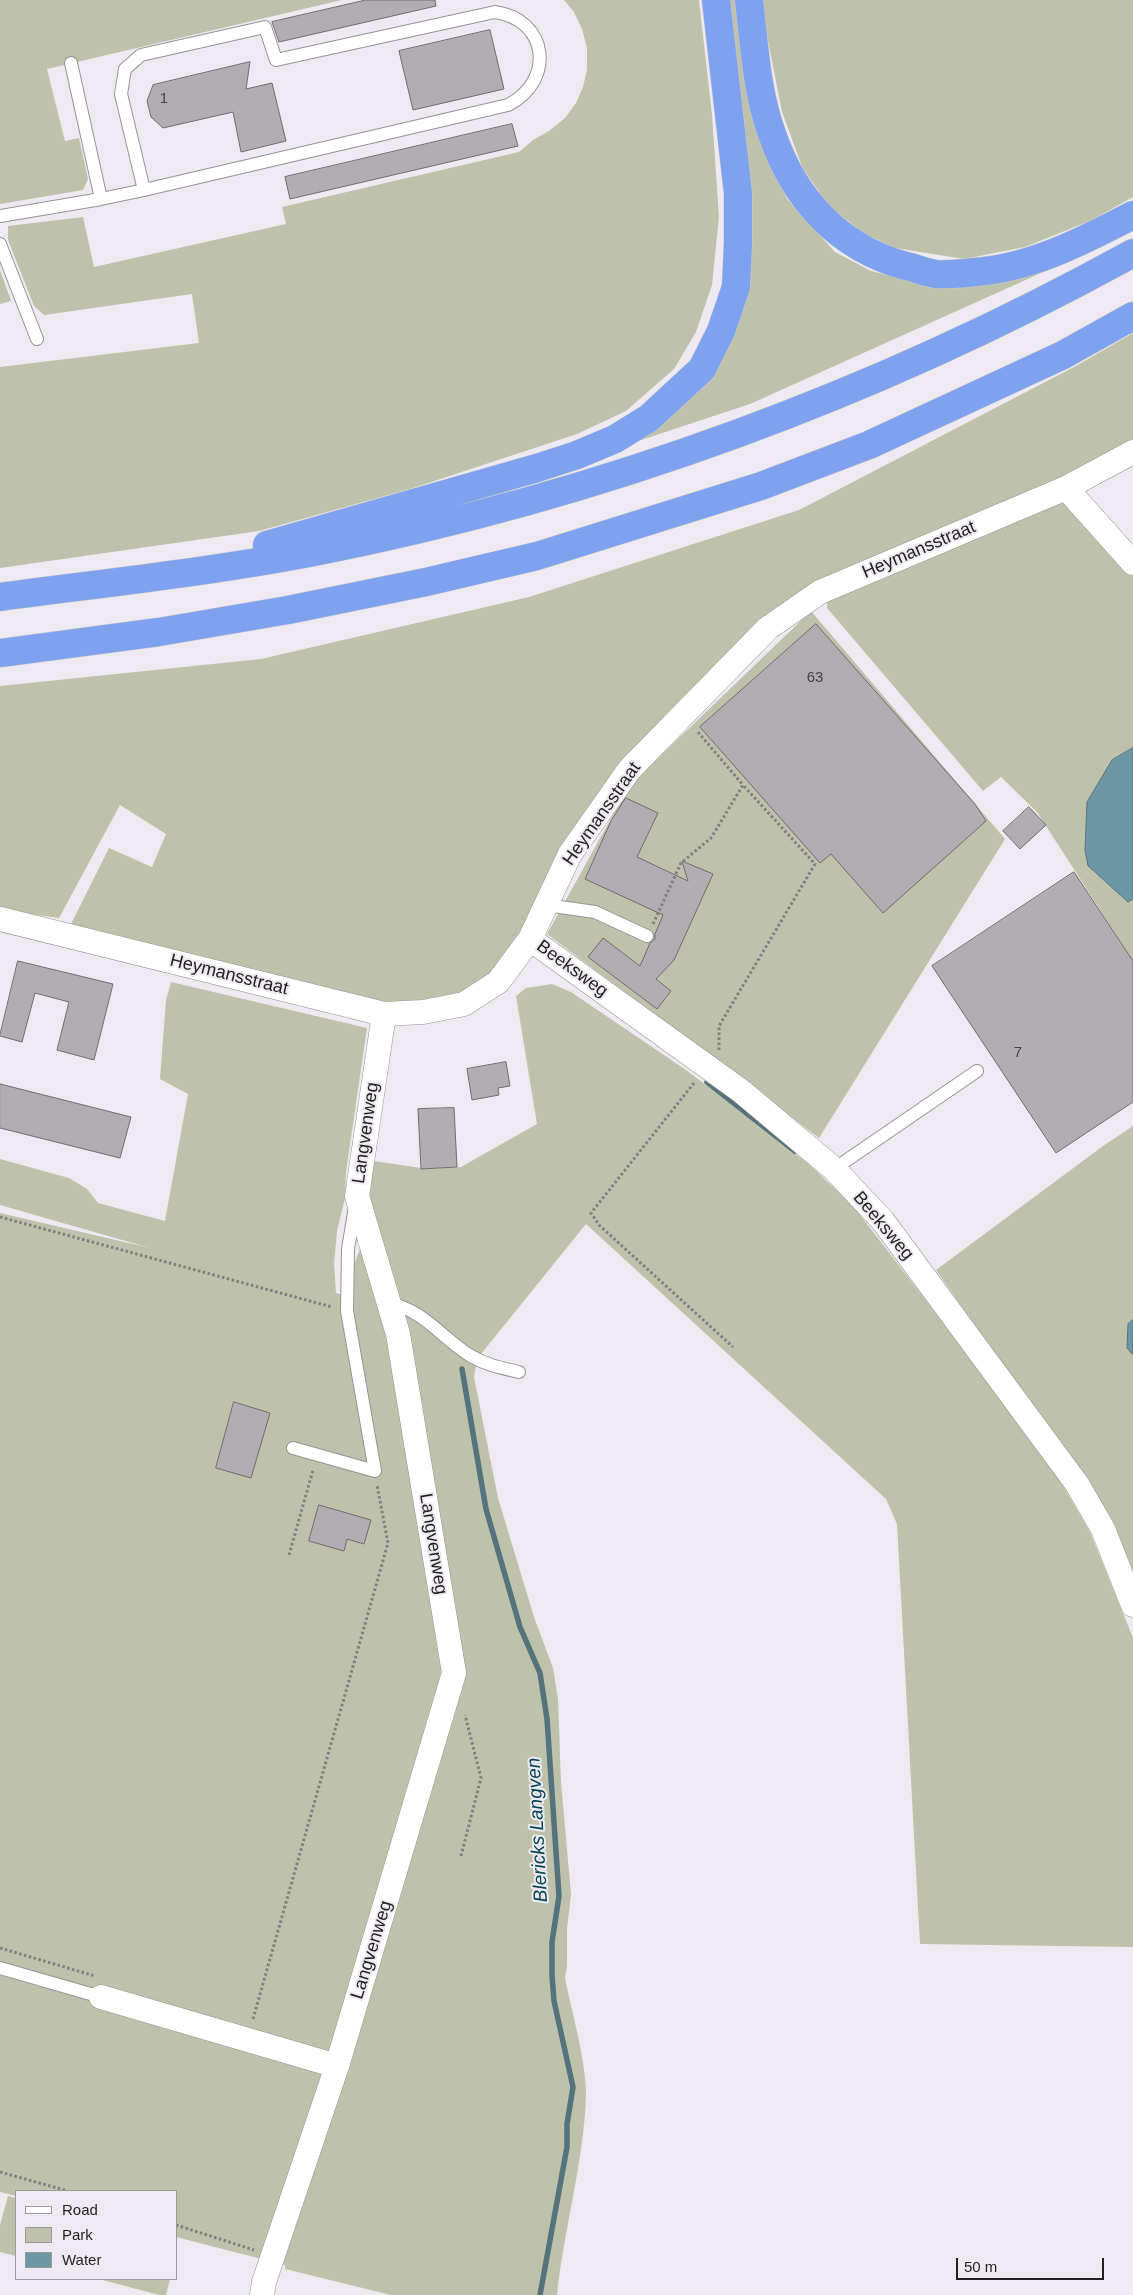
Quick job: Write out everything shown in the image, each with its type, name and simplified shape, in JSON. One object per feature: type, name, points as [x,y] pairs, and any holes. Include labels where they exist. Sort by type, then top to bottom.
[{"type":"highway","points":[[204,570],[280,540],[528,471],[577,455],[615,439],[649,418],[702,369],[721,331],[736,287],[738,244],[738,193],[716,0]]},
{"type":"highway","points":[[749,0],[765,109],[778,150],[802,196],[828,225],[853,244],[894,263],[935,274],[986,271],[1033,260],[1069,246],[1133,216]]},
{"type":"highway","points":[[0,597],[204,570],[315,551],[420,528],[516,504],[631,470],[853,389],[1010,317],[1133,253]]},
{"type":"highway","points":[[0,652],[159,632],[288,610],[426,582],[536,556],[761,486],[869,445],[1063,355],[1133,316]]},
{"type":"street","name":"Heymansstraat","points":[[0,919],[384,1014],[423,1012],[464,1004],[498,982],[530,939],[570,854],[629,770],[768,628],[820,592],[1066,488],[1133,452]]},
{"type":"street","points":[[1066,488],[1133,563]]},
{"type":"street","name":"Beeksweg","points":[[530,939],[741,1091],[834,1169],[883,1221],[1077,1484],[1102,1529],[1133,1605]]},
{"type":"street","name":"Langvenweg","points":[[262,2295],[264,2282],[337,2066],[454,1674],[398,1334],[357,1196],[384,1014]]},
{"type":"street","points":[[101,1997],[337,2066]]},
{"type":"lane","points":[[0,216],[144,190],[508,105],[520,99],[534,83],[540,62],[539,49],[532,34],[522,22],[513,17],[495,12],[276,60],[265,27],[141,55],[125,69],[120,94],[144,190]]},
{"type":"lane","points":[[71,63],[101,199]]},
{"type":"lane","points":[[0,244],[37,339]]},
{"type":"lane","points":[[546,905],[595,912],[647,936]]},
{"type":"lane","points":[[834,1169],[977,1071]]},
{"type":"lane","points":[[293,1448],[375,1471],[347,1311],[348,1249],[357,1196]]},
{"type":"lane","points":[[389,1303],[406,1307],[434,1325],[469,1355],[488,1365],[519,1372]]},
{"type":"lane","points":[[0,1968],[101,1997]]},
{"type":"path","points":[[684,715],[742,785],[815,864],[719,1026],[720,1048],[591,1213],[599,1226],[733,1347]]},
{"type":"path","points":[[647,936],[681,863],[711,838],[742,785]]},
{"type":"path","points":[[0,1217],[347,1311]]},
{"type":"path","points":[[289,1555],[318,1455]]},
{"type":"path","points":[[247,2039],[388,1543],[375,1471]]},
{"type":"path","points":[[461,1856],[481,1778],[464,1711]]},
{"type":"path","points":[[0,2172],[64,2190]]},
{"type":"path","points":[[178,2226],[257,2250]]},
{"type":"green space","points":[[0,0],[342,0],[47,69],[65,141],[79,138],[88,179],[83,190],[0,204]]},
{"type":"green space","points":[[564,0],[699,0],[712,115],[719,217],[712,285],[696,332],[674,369],[626,411],[577,434],[410,489],[259,531],[0,568],[0,367],[199,343],[192,294],[44,315],[34,306],[8,240],[8,226],[83,217],[94,267],[286,224],[282,207],[519,152],[565,118],[576,103],[583,87],[587,70],[587,48],[582,29],[574,12]]},
{"type":"green space","points":[[724,0],[735,0],[746,76],[761,139],[787,199],[835,252],[871,271],[929,285],[1050,269],[750,404],[614,449],[703,388],[726,350]]},
{"type":"green space","points":[[760,0],[1133,0],[1133,197],[1092,220],[1025,247],[964,259],[895,248],[863,233],[829,206],[803,169],[782,112]]},
{"type":"green space","points":[[0,270],[11,301],[0,304]]},
{"type":"green space","points":[[1133,333],[1133,441],[1059,481],[830,575],[755,624],[625,766],[514,951],[473,990],[386,1009],[70,926],[109,848],[152,867],[166,834],[120,805],[59,918],[0,910],[0,686],[261,659],[529,597],[799,510],[1076,366]]},
{"type":"green space","points":[[1055,500],[1071,504],[1133,575],[1133,748],[1112,760],[1087,802],[1085,850],[1088,867],[1128,902],[1133,899],[1133,961],[1037,812],[1001,777],[983,791],[827,608],[827,598]]},
{"type":"green space","points":[[811,611],[1005,839],[819,1138],[547,934],[629,786]]},
{"type":"green space","points":[[171,982],[367,1028],[346,1172],[345,1198],[337,1231],[334,1264],[336,1293],[351,1297],[351,1272],[360,1249],[381,1304],[365,1208],[367,1160],[428,1169],[461,1167],[537,1124],[516,996],[526,988],[552,984],[571,992],[683,1068],[745,1114],[809,1164],[854,1207],[964,1350],[1062,1484],[1090,1532],[1133,1638],[1133,1947],[920,1944],[897,1524],[886,1499],[586,1224],[477,1359],[474,1377],[498,1498],[534,1617],[553,1668],[558,1699],[561,1782],[571,1894],[565,1978],[581,2052],[586,2095],[582,2145],[557,2295],[391,2295],[285,2269],[285,2265],[178,2238],[178,2190],[15,2190],[15,2196],[0,2192],[0,1213],[150,1248],[0,1205],[0,1159],[69,1178],[87,1189],[98,1203],[165,1221],[188,1094],[160,1079],[166,1000]]},
{"type":"green space","points":[[1133,1126],[1133,1320],[1128,1324],[1127,1348],[1133,1355],[1133,1576],[1084,1480],[936,1270],[1103,1146]]},
{"type":"green space","points":[[8,2196],[15,2198],[15,2256],[0,2252],[0,2225]]},
{"type":"green space","points":[[103,2280],[170,2280],[166,2295],[159,2295]]},
{"type":"water","points":[[1133,748],[1133,899],[1128,902],[1088,866],[1085,850],[1087,802],[1112,760]]},
{"type":"water","points":[[1133,1320],[1133,1355],[1127,1348],[1128,1324]]},
{"type":"building","points":[[366,0],[435,0],[436,6],[279,42],[272,22]]},
{"type":"building","points":[[490,30],[504,89],[413,110],[399,51]]},
{"type":"building","points":[[250,62],[246,89],[272,83],[286,141],[241,152],[233,112],[163,128],[151,117],[147,101],[153,85]]},
{"type":"building","points":[[512,124],[518,146],[290,199],[285,177]]},
{"type":"building","points":[[816,624],[975,804],[986,821],[883,913],[831,854],[820,863],[700,727]]},
{"type":"building","points":[[626,798],[658,813],[637,857],[688,881],[682,861],[713,874],[674,960],[656,979],[671,991],[657,1009],[588,957],[603,938],[640,966],[650,943],[655,939],[655,934],[663,915],[585,879],[611,821]]},
{"type":"building","points":[[1029,807],[1046,825],[1020,849],[1003,831]]},
{"type":"building","points":[[1074,872],[1133,961],[1133,1102],[1056,1153],[932,966]]},
{"type":"building","points":[[18,961],[113,984],[94,1060],[57,1050],[69,1002],[35,993],[22,1042],[0,1036]]},
{"type":"building","points":[[506,1062],[510,1086],[498,1088],[499,1095],[472,1100],[467,1069]]},
{"type":"building","points":[[0,1084],[131,1117],[120,1158],[0,1128]]},
{"type":"building","points":[[454,1108],[457,1167],[421,1169],[418,1109]]},
{"type":"building","points":[[234,1402],[270,1413],[251,1478],[216,1468]]},
{"type":"building","points":[[319,1505],[371,1520],[364,1544],[347,1539],[344,1551],[309,1541]]},
{"type":"waterway","points":[[707,1082],[795,1151]]},
{"type":"waterway","name":"Blericks Langven","points":[[462,1369],[486,1509],[520,1627],[540,1673],[547,1719],[559,1896],[552,1942],[552,1975],[554,2001],[573,2087],[567,2124],[567,2147],[540,2295]]}]
